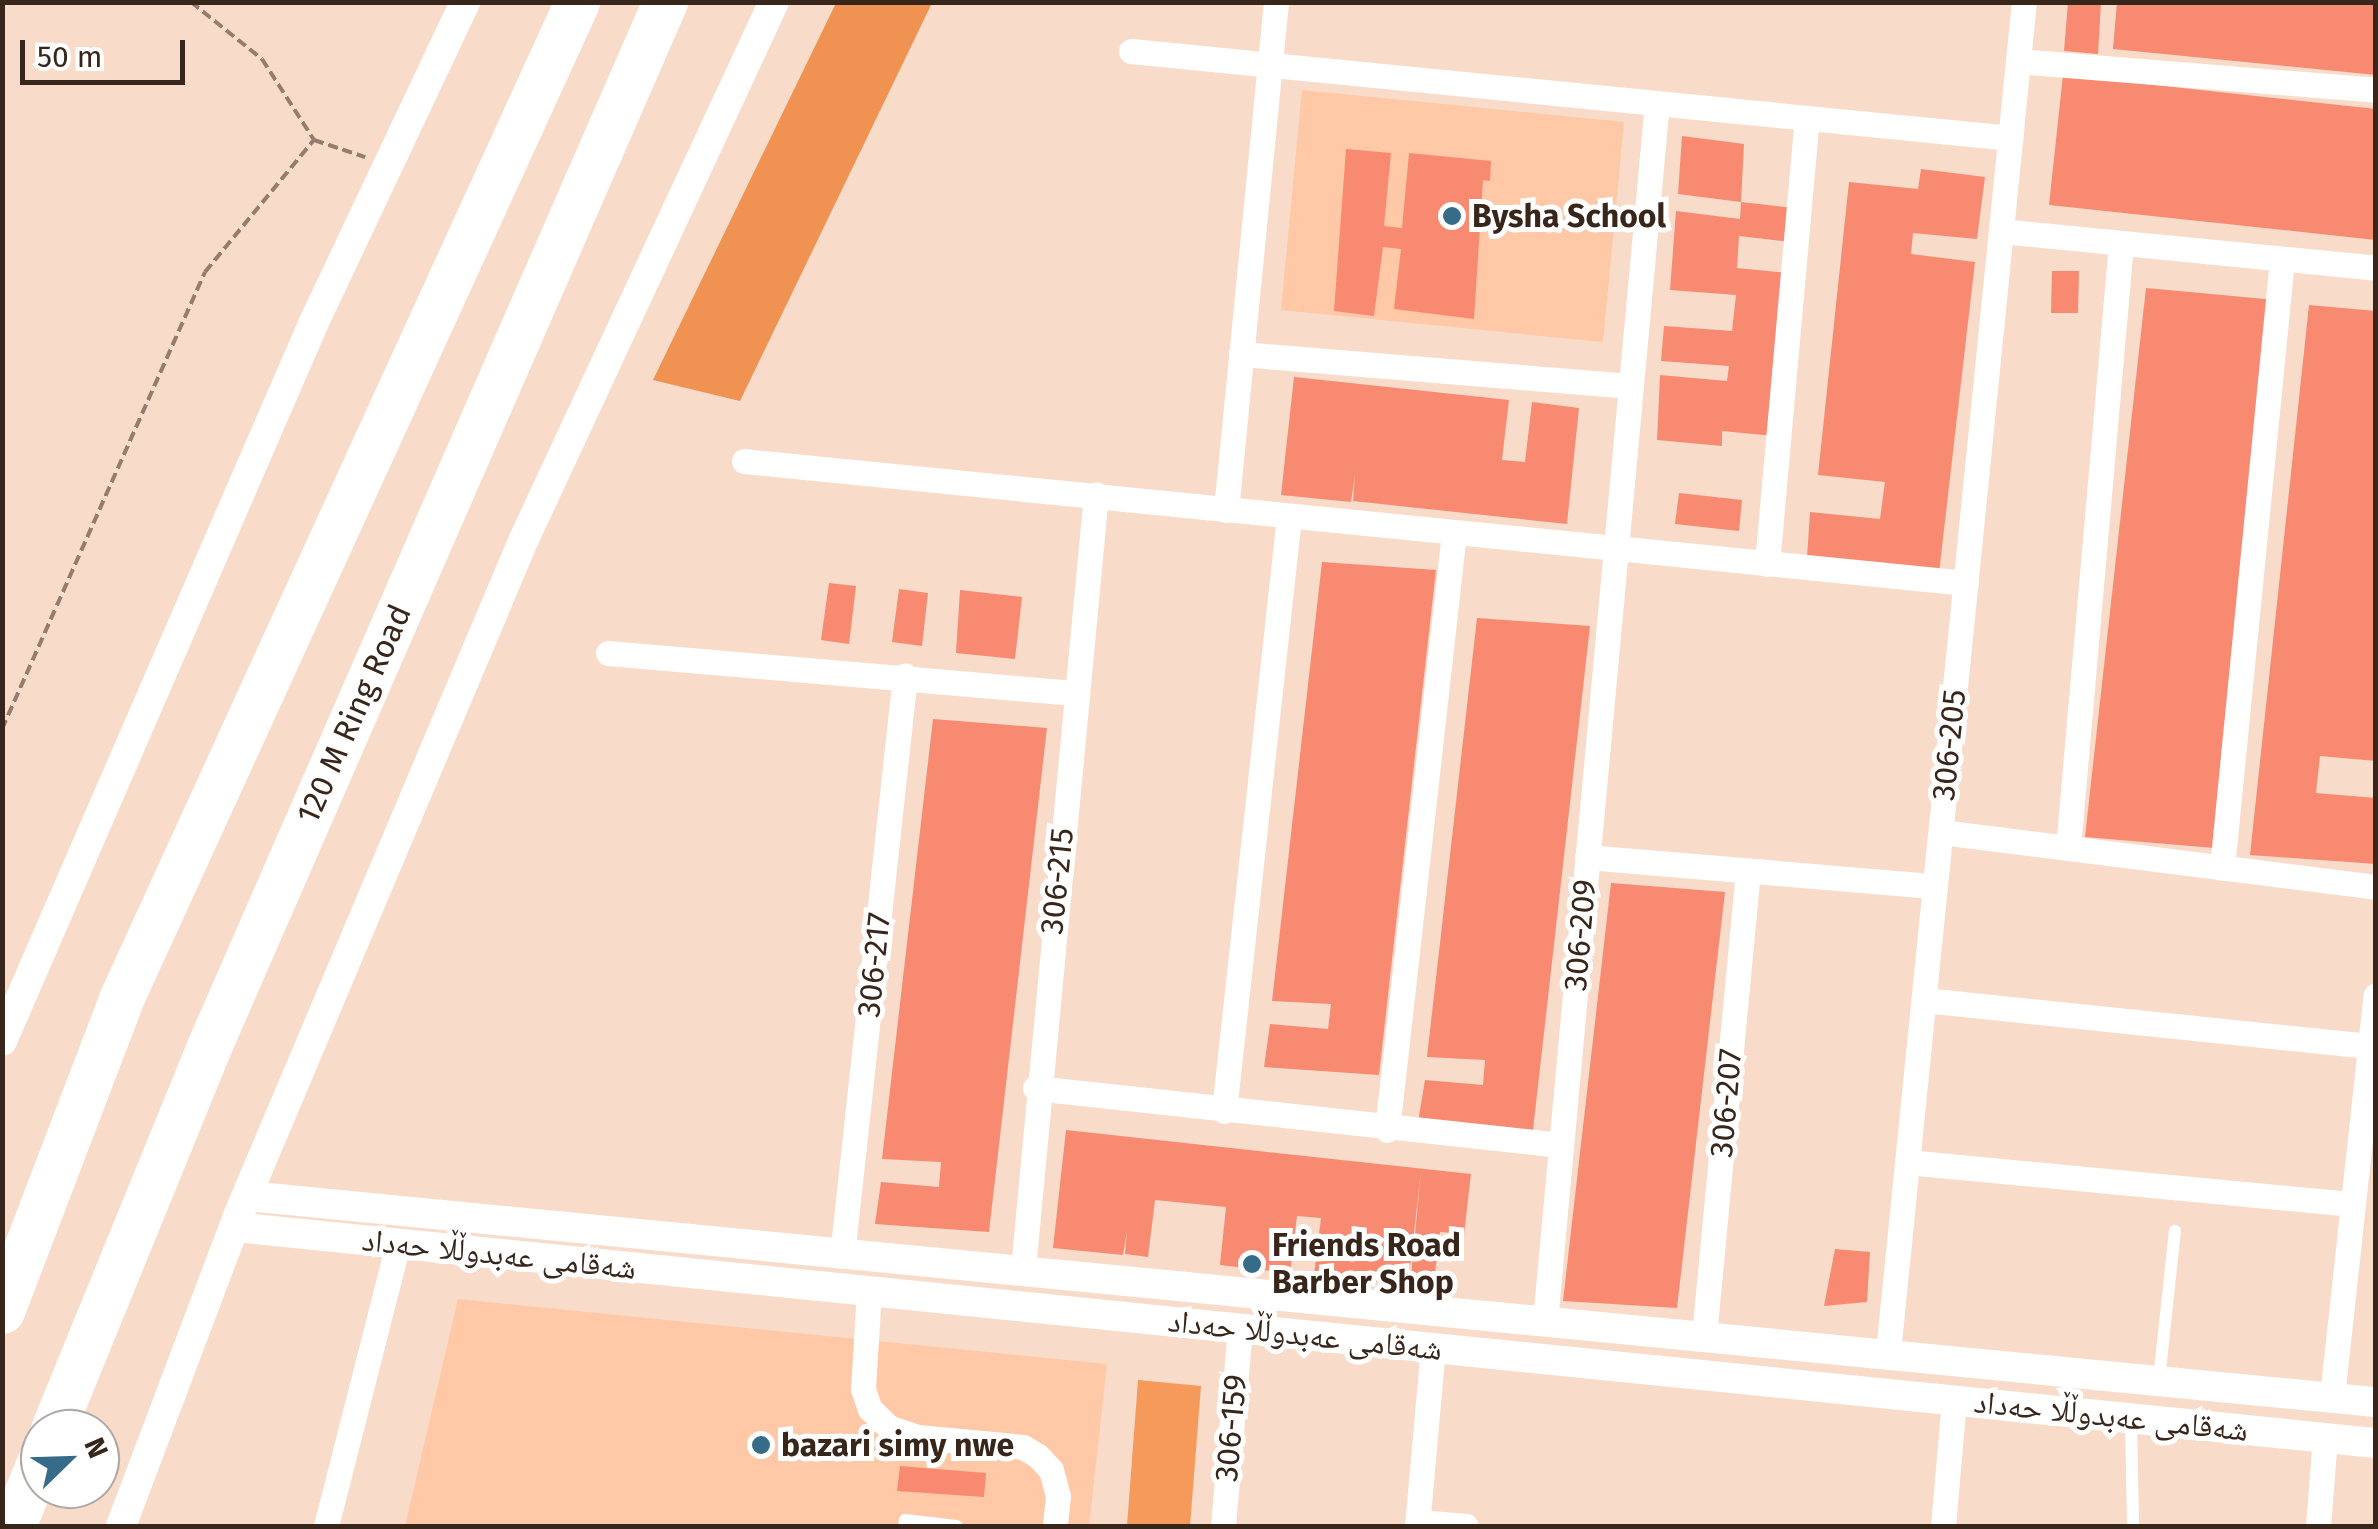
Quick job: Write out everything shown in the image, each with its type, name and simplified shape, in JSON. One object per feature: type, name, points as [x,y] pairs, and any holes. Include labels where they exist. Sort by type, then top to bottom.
[{"type":"highway","points":[[2,1311],[121,999],[577,2]]},
{"type":"highway","name":"120 M Ring Road","points":[[61,1409],[210,1042],[664,2]]},
{"type":"street","points":[[2,1041],[388,165],[465,2]]},
{"type":"street","points":[[120,1526],[234,1227],[524,539],[774,2]]},
{"type":"street","points":[[1226,510],[1276,2]]},
{"type":"street","name":"306-205","points":[[1888,1352],[2024,2]]},
{"type":"street","points":[[1131,51],[2011,138]]},
{"type":"street","points":[[2018,61],[2376,90]]},
{"type":"street","name":"306-209","points":[[1545,1321],[1656,103]]},
{"type":"street","points":[[1767,564],[1806,118]]},
{"type":"street","points":[[2001,231],[2376,268]]},
{"type":"street","points":[[2068,848],[2120,243]]},
{"type":"street","points":[[2222,868],[2282,259]]},
{"type":"street","points":[[1242,354],[1631,386]]},
{"type":"street","points":[[744,461],[1966,583]]},
{"type":"street","name":"306-215","points":[[1023,1270],[1035,1088],[1096,494]]},
{"type":"street","points":[[1224,1111],[1289,516]]},
{"type":"street","points":[[1387,1130],[1454,533]]},
{"type":"street","points":[[608,653],[905,674],[1077,693]]},
{"type":"street","name":"306-217","points":[[842,1256],[905,674]]},
{"type":"street","points":[[1940,832],[2376,887]]},
{"type":"street","points":[[1587,857],[1935,886]]},
{"type":"street","name":"306-207","points":[[1704,1336],[1748,870]]},
{"type":"street","points":[[2332,1397],[2376,995]]},
{"type":"street","points":[[1924,1000],[2370,1046]]},
{"type":"street","points":[[1035,1088],[1387,1130],[1561,1145]]},
{"type":"street","points":[[1907,1162],[2353,1204]]},
{"type":"street","name":"شەقامی عەبدوڵڵا حەداد","points":[[247,1196],[2376,1402]]},
{"type":"street","name":"شەقامی عەبدوڵڵا حەداد","points":[[234,1227],[2376,1443]]},
{"type":"street","points":[[326,1526],[398,1244]]},
{"type":"street","points":[[1146,1320],[1151,1284]]},
{"type":"street","points":[[870,1291],[862,1389],[870,1409],[890,1428],[918,1437],[1023,1447],[1038,1456],[1054,1483],[1055,1526]]},
{"type":"street","name":"306-159","points":[[1223,1526],[1240,1330]]},
{"type":"street","points":[[1433,1348],[1417,1524],[1466,1526]]},
{"type":"street","points":[[2072,1412],[2074,1372]]},
{"type":"street","points":[[1943,1526],[1954,1400]]},
{"type":"street","points":[[2318,1526],[2325,1438]]},
{"type":"lane","points":[[2159,1380],[2175,1231]]},
{"type":"lane","points":[[2131,1418],[2134,1526]]},
{"type":"lane","points":[[904,1526],[904,1520],[957,1526]]},
{"type":"path","points":[[191,2],[262,59],[314,140],[388,165]]},
{"type":"path","points":[[2,729],[205,272],[314,140]]},
{"type":"shaded area","points":[[836,3],[932,3],[740,401],[653,380]]},
{"type":"shaded area","name":"Bysha School","points":[[1302,90],[1624,122],[1603,342],[1281,310]]},
{"type":"shaded area","name":"bazari simy nwe","points":[[458,1299],[1107,1364],[1089,1526],[405,1526]]},
{"type":"shaded area","points":[[1138,1380],[1201,1386],[1190,1526],[1127,1526]]},
{"type":"building","points":[[2068,2],[2101,2],[2098,54],[2064,51]]},
{"type":"building","points":[[2117,2],[2376,2],[2376,75],[2113,49]]},
{"type":"building","points":[[2063,75],[2376,109],[2376,240],[2049,205]]},
{"type":"building","points":[[1682,136],[1744,144],[1741,202],[1678,194]]},
{"type":"building","points":[[1346,149],[1391,153],[1384,226],[1402,228],[1409,153],[1491,161],[1490,181],[1483,180],[1474,319],[1394,309],[1401,249],[1383,247],[1374,316],[1334,311]]},
{"type":"building","points":[[1921,169],[1985,177],[1977,239],[1913,233],[1911,254],[1975,262],[1939,573],[1807,557],[1810,512],[1880,519],[1885,482],[1818,475],[1849,182],[1918,189]]},
{"type":"building","points":[[1741,202],[1794,208],[1790,242],[1739,236],[1737,268],[1788,273],[1774,436],[1722,431],[1722,446],[1657,440],[1660,375],[1727,381],[1729,366],[1661,361],[1664,326],[1732,331],[1736,295],[1670,290],[1676,211],[1740,219]]},
{"type":"building","points":[[2052,271],[2079,271],[2078,313],[2051,313]]},
{"type":"building","points":[[2146,288],[2276,300],[2214,848],[2085,837]]},
{"type":"building","points":[[2309,305],[2376,311],[2376,761],[2320,756],[2316,793],[2376,798],[2376,864],[2250,855]]},
{"type":"building","points":[[1294,377],[1509,400],[1502,460],[1525,462],[1532,402],[1579,408],[1567,524],[1353,501],[1355,475],[1351,502],[1281,495]]},
{"type":"building","points":[[1679,493],[1742,500],[1739,531],[1675,524]]},
{"type":"building","points":[[1322,562],[1436,570],[1379,1075],[1264,1067],[1270,1024],[1328,1029],[1331,1004],[1272,1001]]},
{"type":"building","points":[[829,583],[856,586],[849,644],[821,640]]},
{"type":"building","points":[[899,589],[928,593],[922,646],[892,642]]},
{"type":"building","points":[[960,590],[1022,597],[1015,659],[956,653]]},
{"type":"building","points":[[1477,618],[1590,626],[1533,1130],[1418,1122],[1425,1080],[1483,1085],[1485,1060],[1427,1057]]},
{"type":"building","points":[[933,719],[1047,728],[989,1232],[875,1224],[881,1182],[939,1187],[941,1162],[882,1159]]},
{"type":"building","points":[[1611,883],[1725,892],[1677,1308],[1563,1301]]},
{"type":"building","points":[[1066,1130],[1471,1174],[1464,1234],[1440,1232],[1433,1289],[1410,1286],[1421,1172],[1408,1285],[1314,1275],[1321,1218],[1297,1216],[1290,1273],[1220,1265],[1226,1207],[1155,1200],[1148,1257],[1125,1254],[1127,1231],[1123,1255],[1053,1248]]},
{"type":"building","points":[[1835,1249],[1870,1252],[1867,1302],[1824,1306]]},
{"type":"building","points":[[900,1466],[986,1473],[984,1497],[897,1491]]},
{"type":"place","name":"Bysha School","points":[[1452,216]]},
{"type":"place","name":"Friends Road Barber Shop","points":[[1252,1264]]},
{"type":"place","name":"bazari simy nwe","points":[[761,1445]]}]
